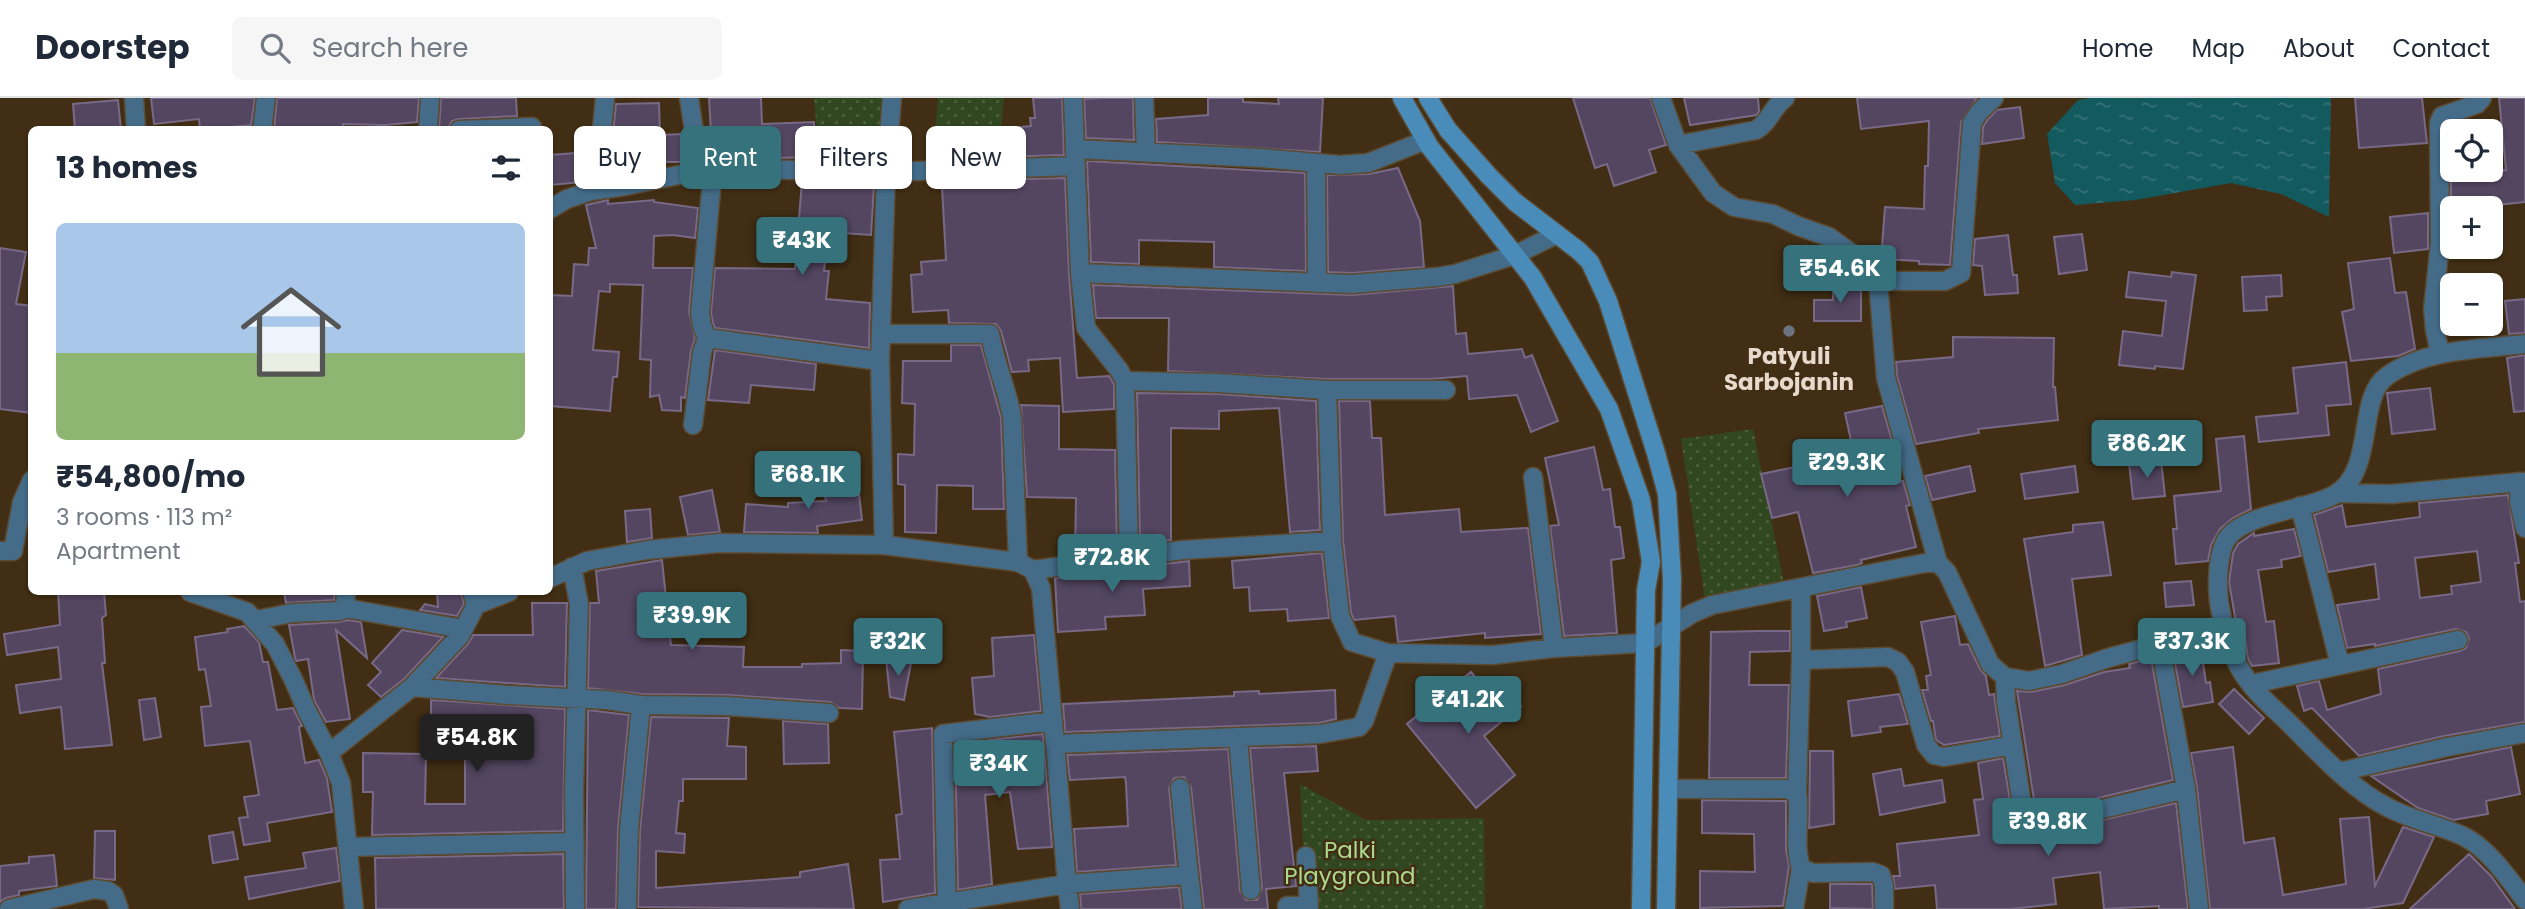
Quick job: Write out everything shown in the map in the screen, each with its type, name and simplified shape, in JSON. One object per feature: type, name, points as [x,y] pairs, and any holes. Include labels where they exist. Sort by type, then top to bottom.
[{"type":"main road","points":[[1402,98],[1426,140],[1533,278],[1609,409],[1628,459],[1641,499],[1651,562],[1646,590],[1641,906],[1666,906],[1671,533],[1667,494],[1656,453],[1608,301],[1590,262],[1515,202],[1489,176],[1448,130],[1428,98]]},
{"type":"street","points":[[134,98],[136,126]]},
{"type":"street","points":[[262,126],[266,98]]},
{"type":"street","points":[[428,126],[430,98]]},
{"type":"street","points":[[591,191],[598,169],[605,98]]},
{"type":"street","points":[[689,98],[694,126]]},
{"type":"street","points":[[890,126],[892,98]]},
{"type":"street","points":[[1073,98],[1080,273],[1086,328],[1125,381],[1129,556]]},
{"type":"street","points":[[1144,98],[1146,152]]},
{"type":"street","points":[[1661,98],[1678,145],[1713,193],[1734,207],[1773,214],[1829,237],[1868,265],[1878,281],[1886,378],[1938,563],[1947,572],[1990,664],[2004,677],[2029,681],[2062,674],[2160,644],[2224,634]]},
{"type":"street","points":[[1678,145],[1756,130],[1765,124],[1779,102],[1785,98]]},
{"type":"street","points":[[1878,281],[1945,281],[1961,273],[1972,122],[1994,98]]},
{"type":"street","points":[[2440,354],[2433,309],[2440,243],[2439,123],[2442,116],[2477,104],[2482,98]]},
{"type":"street","points":[[912,170],[1146,152],[1262,158],[1316,164],[1367,163],[1426,140]]},
{"type":"street","points":[[1316,164],[1317,283]]},
{"type":"street","points":[[553,207],[591,191],[680,175]]},
{"type":"street","points":[[693,425],[702,352],[707,338],[700,313],[711,189]]},
{"type":"street","points":[[884,545],[880,360],[886,189]]},
{"type":"street","points":[[1080,273],[1352,284],[1455,274],[1514,255],[1558,234]]},
{"type":"street","points":[[882,334],[990,334],[1012,417],[1026,566],[1041,588],[1070,909]]},
{"type":"street","points":[[707,338],[880,360]]},
{"type":"street","points":[[2337,493],[2352,476],[2363,450],[2373,394],[2385,377],[2404,366],[2440,354],[2525,344]]},
{"type":"street","points":[[1125,381],[1327,390],[1446,390]]},
{"type":"street","points":[[1327,390],[1332,541],[1340,616],[1352,642],[1388,653],[1493,655],[1554,648],[1645,643],[1712,605],[1925,563],[1938,563]]},
{"type":"street","points":[[1533,478],[1554,648]]},
{"type":"street","points":[[2525,527],[2519,502],[2522,482],[2392,494],[2337,493],[2247,523],[2228,536],[2220,558],[2218,591],[2224,634],[2240,669],[2339,772],[2387,807],[2465,836],[2494,860],[2525,900]]},
{"type":"street","points":[[28,489],[6,551],[28,552]]},
{"type":"street","points":[[2300,506],[2340,665]]},
{"type":"street","points":[[553,576],[587,561],[647,550],[719,543],[884,545],[1026,566],[1183,550],[1332,541]]},
{"type":"street","points":[[572,567],[579,604],[574,790],[575,909]]},
{"type":"street","points":[[1794,909],[1801,868],[1798,858],[1797,793],[1801,589]]},
{"type":"street","points":[[200,595],[241,608],[256,620],[275,644],[329,753],[341,783],[354,909]]},
{"type":"street","points":[[329,753],[412,687],[463,629],[474,598],[492,595]]},
{"type":"street","points":[[256,620],[292,613],[340,611],[346,600],[463,629]]},
{"type":"street","points":[[2252,684],[2458,640]]},
{"type":"street","points":[[2160,644],[2186,789],[2199,909]]},
{"type":"street","points":[[1055,744],[1321,734],[1359,727],[1364,721],[1388,653]]},
{"type":"street","points":[[1801,660],[1888,657],[1898,662],[1905,672],[1926,745],[1934,755],[1944,757],[2012,745]]},
{"type":"street","points":[[2004,677],[2023,811],[2031,825],[2186,789]]},
{"type":"street","points":[[412,687],[607,700],[641,705],[727,706],[829,713]]},
{"type":"street","points":[[627,909],[629,829],[641,705]]},
{"type":"street","points":[[947,907],[943,734],[1053,721]]},
{"type":"street","points":[[2339,772],[2447,747],[2525,733]]},
{"type":"street","points":[[1238,738],[1251,890]]},
{"type":"street","points":[[1180,788],[1193,909]]},
{"type":"street","points":[[1668,789],[1786,789],[1797,793]]},
{"type":"street","points":[[348,847],[575,842]]},
{"type":"street","points":[[1288,909],[1287,906],[1309,906],[1306,856]]},
{"type":"street","points":[[1801,868],[1813,873],[1873,872],[1881,875],[1884,909]]},
{"type":"street","points":[[908,909],[947,907],[1067,884],[1189,875]]},
{"type":"street","points":[[9,909],[94,889],[108,891],[114,895],[118,909]]},
{"type":"green space","points":[[814,98],[888,98],[887,126],[816,126]]},
{"type":"green space","points":[[938,98],[1004,98],[1002,126],[936,126]]},
{"type":"green space","points":[[1753,429],[1784,583],[1705,600],[1681,439]]},
{"type":"green space","name":"Palki Playground","points":[[1300,784],[1366,820],[1484,818],[1485,909],[1306,909]]},
{"type":"water","points":[[2331,98],[2329,217],[2281,194],[2231,183],[2135,200],[2075,205],[2055,183],[2047,134],[2078,100]]},
{"type":"building","points":[[151,98],[255,98],[251,125],[200,126],[199,119],[154,124]]},
{"type":"building","points":[[277,98],[419,98],[417,122],[385,125],[274,126]]},
{"type":"building","points":[[441,98],[516,98],[517,116],[459,119],[452,121],[449,126],[439,126]]},
{"type":"building","points":[[709,98],[761,98],[762,124],[814,122],[814,126],[795,126],[795,158],[781,158],[781,126],[711,126]]},
{"type":"building","points":[[1033,98],[1062,98],[1064,155],[1026,156],[1026,127],[1031,126],[1030,118],[1035,118]]},
{"type":"building","points":[[1133,98],[1134,140],[1086,138],[1084,99]]},
{"type":"building","points":[[1208,98],[1243,98],[1243,102],[1279,104],[1278,98],[1323,98],[1320,152],[1157,142],[1156,119],[1208,115]]},
{"type":"building","points":[[1573,98],[1650,98],[1666,145],[1649,150],[1656,172],[1614,186],[1607,164],[1595,168]]},
{"type":"building","points":[[1684,98],[1758,98],[1759,111],[1757,115],[1690,125]]},
{"type":"building","points":[[1857,98],[1977,98],[1961,122],[1950,265],[1881,259],[1885,207],[1924,209],[1929,121],[1861,129]]},
{"type":"building","points":[[2355,98],[2422,98],[2427,143],[2359,148]]},
{"type":"building","points":[[2499,98],[2525,98],[2525,202],[2503,204],[2503,196],[2451,196],[2451,182],[2503,182],[2503,170],[2506,170]]},
{"type":"building","points":[[118,100],[121,126],[75,126],[73,104]]},
{"type":"building","points":[[659,103],[660,126],[614,126],[616,104]]},
{"type":"building","points":[[2020,107],[2024,138],[1982,144],[1983,127],[1997,110]]},
{"type":"building","points":[[680,134],[680,162],[666,162],[666,135]]},
{"type":"building","points":[[574,153],[574,183],[553,185],[553,155]]},
{"type":"building","points":[[1087,161],[1305,173],[1306,271],[1214,267],[1214,242],[1139,240],[1139,264],[1091,262]]},
{"type":"building","points":[[1398,168],[1420,221],[1424,267],[1352,273],[1328,272],[1327,175],[1369,174]]},
{"type":"building","points":[[1065,178],[1077,378],[1109,376],[1114,384],[1114,409],[1063,412],[1060,358],[1028,360],[1029,371],[1012,372],[1001,331],[996,324],[949,323],[948,310],[913,312],[911,275],[922,274],[921,262],[946,260],[942,189],[1026,189],[1026,179]]},
{"type":"building","points":[[801,189],[874,189],[871,235],[828,232],[824,271],[829,271],[826,299],[870,303],[869,348],[715,328],[711,313],[715,268],[795,269]]},
{"type":"building","points":[[608,200],[608,204],[654,200],[698,208],[695,238],[654,236],[653,268],[693,268],[689,312],[695,338],[685,398],[681,397],[681,411],[662,410],[659,395],[650,397],[651,360],[640,359],[643,285],[610,284],[610,292],[599,291],[593,350],[619,352],[617,377],[613,377],[610,411],[553,406],[553,295],[572,296],[574,264],[588,265],[589,248],[596,248],[586,205]]},
{"type":"building","points":[[2428,213],[2428,249],[2394,253],[2390,217]]},
{"type":"building","points":[[2082,234],[2087,270],[2059,274],[2054,237]]},
{"type":"building","points":[[2008,235],[2018,293],[1985,295],[1982,266],[1973,265],[1975,239]]},
{"type":"building","points":[[0,248],[26,252],[16,304],[28,306],[28,412],[0,409]]},
{"type":"building","points":[[2390,258],[2395,293],[2406,292],[2415,349],[2398,356],[2351,361],[2342,312],[2354,309],[2348,263]]},
{"type":"building","points":[[2129,272],[2171,277],[2172,272],[2196,275],[2183,369],[2119,365],[2123,331],[2162,336],[2166,301],[2126,297]]},
{"type":"building","points":[[2281,275],[2282,296],[2266,297],[2267,310],[2244,311],[2242,277]]},
{"type":"building","points":[[1833,284],[1861,284],[1861,321],[1814,321],[1814,300],[1833,300]]},
{"type":"building","points":[[1093,285],[1352,295],[1453,286],[1456,334],[1466,333],[1468,354],[1522,349],[1525,358],[1532,355],[1558,421],[1531,432],[1517,395],[1469,399],[1467,376],[1430,379],[1327,379],[1168,371],[1169,318],[1096,318]]},
{"type":"building","points":[[2525,299],[2525,333],[2509,334],[2505,301]]},
{"type":"building","points":[[1953,337],[2054,338],[2053,387],[2058,420],[1978,429],[1979,433],[1916,444],[1897,376],[1896,362],[1953,357]]},
{"type":"building","points":[[951,345],[981,345],[1001,418],[1004,509],[973,509],[973,486],[937,485],[936,533],[905,532],[905,485],[898,484],[898,454],[914,455],[915,404],[902,403],[903,361],[951,361]]},
{"type":"building","points":[[715,350],[816,364],[814,390],[751,385],[749,403],[708,400]]},
{"type":"building","points":[[2525,355],[2525,411],[2514,412],[2507,358]]},
{"type":"building","points":[[2346,362],[2351,404],[2326,406],[2329,435],[2259,442],[2256,417],[2298,413],[2293,368]]},
{"type":"building","points":[[2430,388],[2435,429],[2392,434],[2387,393]]},
{"type":"building","points":[[1137,393],[1218,394],[1316,401],[1320,530],[1290,532],[1279,408],[1219,411],[1219,429],[1171,428],[1171,540],[1140,544]]},
{"type":"building","points":[[1339,401],[1370,401],[1372,438],[1381,438],[1385,515],[1459,509],[1461,532],[1528,528],[1541,634],[1485,638],[1485,633],[1398,642],[1395,616],[1354,620],[1343,540]]},
{"type":"building","points":[[1021,405],[1059,406],[1059,449],[1115,450],[1117,547],[1075,553],[1076,498],[1027,497]]},
{"type":"building","points":[[1882,406],[1894,448],[1889,448],[1897,482],[1903,481],[1910,505],[1906,506],[1916,547],[1861,560],[1862,563],[1857,565],[1813,573],[1798,512],[1772,518],[1761,474],[1854,455],[1845,413]]},
{"type":"building","points":[[2244,436],[2251,509],[2233,518],[2220,529],[2211,545],[2208,561],[2176,564],[2174,496],[2221,491],[2216,439]]},
{"type":"building","points":[[1594,447],[1603,490],[1610,489],[1615,527],[1620,527],[1624,558],[1611,560],[1617,633],[1564,636],[1550,526],[1559,525],[1545,458]]},
{"type":"building","points":[[2161,460],[2165,496],[2133,499],[2129,463]]},
{"type":"building","points":[[1970,466],[1975,491],[1932,500],[1925,476]]},
{"type":"building","points":[[2075,466],[2078,492],[2025,499],[2021,474]]},
{"type":"building","points":[[857,477],[862,520],[817,526],[818,533],[744,532],[746,504],[788,507],[788,503],[826,501],[823,481]]},
{"type":"building","points":[[712,490],[720,532],[688,535],[680,497]]},
{"type":"building","points":[[2508,495],[2519,563],[2515,563],[2520,602],[2525,601],[2525,722],[2444,736],[2359,756],[2312,708],[2304,711],[2297,686],[2319,681],[2327,710],[2381,694],[2378,669],[2460,651],[2466,648],[2469,638],[2466,632],[2456,629],[2375,646],[2347,648],[2337,605],[2379,599],[2375,564],[2328,572],[2314,515],[2342,505],[2346,527],[2420,517],[2419,503]],"holes":[[[2477,551],[2481,582],[2451,586],[2452,594],[2420,598],[2415,558]]]},
{"type":"building","points":[[650,509],[652,538],[627,542],[625,511]]},
{"type":"building","points":[[2103,522],[2111,575],[2072,579],[2082,655],[2045,666],[2024,539],[2073,532],[2073,525]]},
{"type":"building","points":[[2294,529],[2301,556],[2281,560],[2282,567],[2258,570],[2266,622],[2274,621],[2279,663],[2252,666],[2248,659],[2243,622],[2236,623],[2229,582],[2233,553],[2238,544],[2254,533],[2254,536]]},
{"type":"building","points":[[1322,553],[1329,618],[1288,621],[1287,609],[1250,611],[1249,587],[1234,588],[1232,561]]},
{"type":"building","points":[[662,560],[671,645],[744,647],[743,667],[802,667],[802,664],[841,663],[841,650],[863,651],[862,709],[839,708],[830,702],[728,695],[642,694],[588,688],[590,603],[599,603],[596,571]]},
{"type":"building","points":[[1189,561],[1190,586],[1143,589],[1145,615],[1105,617],[1106,629],[1058,632],[1055,578]]},
{"type":"building","points":[[2191,581],[2194,605],[2166,607],[2164,583]]},
{"type":"building","points":[[1861,587],[1867,618],[1846,622],[1847,627],[1824,631],[1817,596]]},
{"type":"building","points":[[58,595],[104,595],[106,615],[102,618],[105,663],[102,663],[112,745],[65,749],[61,707],[20,713],[16,685],[61,679],[58,647],[7,655],[4,634],[60,625]]},
{"type":"building","points":[[285,595],[335,595],[334,600],[286,603]]},
{"type":"building","points":[[437,595],[462,595],[464,604],[457,616],[420,610],[425,604],[438,607]]},
{"type":"building","points":[[532,603],[567,603],[565,687],[436,678],[473,635],[533,635]]},
{"type":"building","points":[[1955,616],[1960,645],[1968,644],[1986,676],[1989,695],[1994,694],[2000,736],[1944,745],[1936,740],[1933,721],[1922,690],[1928,690],[1926,676],[1931,675],[1921,622]]},
{"type":"building","points":[[347,620],[361,622],[367,658],[336,630],[350,719],[326,722],[314,700],[308,659],[296,661],[289,625]]},
{"type":"building","points":[[244,626],[259,642],[263,662],[268,662],[277,710],[293,708],[302,726],[299,727],[305,763],[319,760],[327,778],[332,812],[267,823],[270,841],[244,845],[239,818],[248,817],[244,797],[259,795],[250,741],[205,746],[201,707],[211,706],[205,669],[199,670],[195,637],[228,632],[227,629]]},
{"type":"building","points":[[402,630],[443,637],[404,679],[381,697],[368,685],[381,672],[372,663]]},
{"type":"building","points":[[1790,631],[1790,651],[1750,652],[1749,685],[1789,685],[1786,778],[1709,778],[1711,632]]},
{"type":"building","points":[[1034,635],[1041,711],[990,717],[975,714],[972,678],[994,676],[992,638]]},
{"type":"building","points":[[2201,649],[2206,683],[2210,682],[2213,702],[2183,707],[2173,653]]},
{"type":"building","points":[[886,658],[911,663],[904,700],[890,697]]},
{"type":"building","points":[[2151,658],[2173,780],[2036,813],[2017,691],[2031,692],[2065,685],[2104,672],[2130,668],[2129,664]]},
{"type":"building","points":[[1471,672],[1487,691],[1500,681],[1521,706],[1484,736],[1515,775],[1476,808],[1407,724]]},
{"type":"building","points":[[2234,689],[2264,718],[2249,734],[2219,704]]},
{"type":"building","points":[[1335,690],[1336,719],[1319,723],[1065,732],[1063,704],[1234,696],[1234,692],[1259,691],[1259,694]]},
{"type":"building","points":[[1899,694],[1908,724],[1880,727],[1881,732],[1852,736],[1848,701]]},
{"type":"building","points":[[155,698],[161,737],[144,740],[139,700]]},
{"type":"building","points":[[431,700],[565,709],[563,831],[372,835],[373,792],[363,792],[363,753],[426,754],[425,804],[465,804],[465,745],[431,745]]},
{"type":"building","points":[[588,710],[629,715],[618,828],[616,909],[586,909]]},
{"type":"building","points":[[651,717],[729,718],[727,746],[746,747],[746,779],[683,779],[683,801],[679,801],[676,833],[685,834],[684,853],[656,851],[656,888],[800,877],[800,872],[848,864],[854,909],[638,907],[640,830]]},
{"type":"building","points":[[783,721],[828,724],[829,763],[784,764]]},
{"type":"building","points":[[932,728],[935,893],[883,902],[880,860],[900,859],[896,815],[902,814],[894,732]]},
{"type":"building","points":[[1043,734],[1052,847],[1018,849],[1010,792],[985,795],[992,884],[958,890],[955,744]]},
{"type":"building","points":[[1316,746],[1318,771],[1284,773],[1296,886],[1266,889],[1268,909],[1204,909],[1191,787],[1184,777],[1174,778],[1169,788],[1176,865],[1077,872],[1074,829],[1128,826],[1126,783],[1125,777],[1070,780],[1067,755],[1228,749],[1240,891],[1246,900],[1257,900],[1262,889],[1250,748]]},
{"type":"building","points":[[2233,747],[2244,843],[2274,838],[2283,895],[2346,884],[2340,819],[2369,817],[2375,886],[2403,827],[2434,837],[2403,903],[2363,909],[2210,909],[2191,753]]},
{"type":"building","points":[[2511,747],[2520,794],[2486,801],[2488,814],[2453,820],[2418,808],[2371,776]]},
{"type":"building","points":[[1810,751],[1833,751],[1834,824],[1809,828]]},
{"type":"building","points":[[2003,758],[2016,826],[2020,831],[2032,836],[2176,803],[2188,909],[2159,909],[2159,906],[2104,909],[2100,872],[2053,878],[2056,904],[2011,909],[1937,909],[1935,885],[1895,889],[1893,876],[1900,876],[1897,844],[1979,835],[1974,800],[1983,799],[1978,763]]},
{"type":"building","points":[[1901,769],[1904,786],[1942,780],[1945,802],[1880,815],[1873,774]]},
{"type":"building","points":[[1702,800],[1786,801],[1786,850],[1789,866],[1783,906],[1700,908],[1700,871],[1755,872],[1754,834],[1702,833]]},
{"type":"building","points":[[95,831],[115,831],[115,880],[94,878]]},
{"type":"building","points":[[233,832],[238,859],[213,863],[209,836]]},
{"type":"building","points":[[336,848],[340,881],[249,899],[245,877],[306,868],[303,853]]},
{"type":"building","points":[[563,854],[564,909],[376,909],[375,858]]},
{"type":"building","points":[[2469,854],[2491,876],[2515,909],[2410,909]]},
{"type":"building","points":[[54,855],[57,886],[19,891],[19,895],[0,902],[0,866],[29,863],[29,857]]},
{"type":"building","points":[[1830,884],[1872,884],[1873,909],[1830,908]]},
{"type":"building","points":[[1179,887],[1182,909],[1081,909],[1080,894]]},
{"type":"place","name":"Patyuli Sarbojanin","points":[[1789,331]]}]
